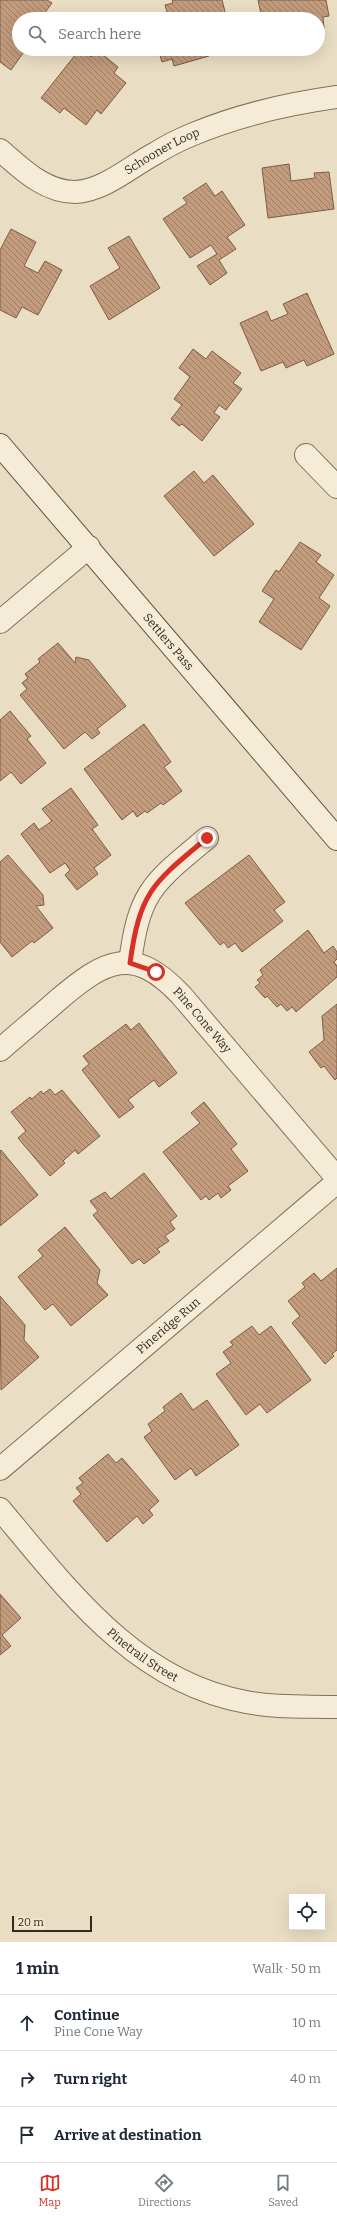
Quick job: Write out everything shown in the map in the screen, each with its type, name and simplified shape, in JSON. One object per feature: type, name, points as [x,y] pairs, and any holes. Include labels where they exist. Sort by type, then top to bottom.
[{"type":"street","name":"Schooner Loop","points":[[0,150],[43,184],[58,190],[75,192],[91,189],[105,183],[157,152],[220,123],[287,105],[337,97]]},
{"type":"street","name":"Settlers Pass","points":[[0,445],[89,547],[337,839]]},
{"type":"street","points":[[306,455],[337,487]]},
{"type":"street","points":[[0,622],[89,547]]},
{"type":"street","points":[[130,963],[137,918],[144,902],[165,873],[207,838]]},
{"type":"street","name":"Pine Cone Way","points":[[0,1050],[91,973],[117,963],[130,963],[156,972],[169,983],[337,1178]]},
{"type":"street","name":"Pineridge Run","points":[[0,1469],[337,1182]]},
{"type":"street","name":"Pinetrail Street","points":[[0,1509],[84,1608],[133,1651],[162,1671],[219,1695],[246,1702],[271,1705],[337,1707]]},
{"type":"building","points":[[0,0],[47,0],[52,3],[45,12],[12,12],[12,56],[21,56],[11,70],[0,62]]},
{"type":"building","points":[[172,0],[222,0],[225,12],[167,12],[165,5],[173,3]]},
{"type":"building","points":[[258,0],[326,0],[329,16],[325,17],[325,12],[261,12]]},
{"type":"building","points":[[74,56],[104,56],[118,67],[114,73],[126,83],[101,114],[97,110],[86,125],[64,108],[60,113],[41,98]]},
{"type":"building","points":[[160,56],[209,56],[174,66],[172,59],[162,62]]},
{"type":"building","points":[[289,164],[291,181],[315,178],[314,173],[329,172],[334,209],[268,218],[262,168]]},
{"type":"building","points":[[206,183],[215,196],[222,191],[245,225],[227,237],[236,249],[219,260],[227,273],[210,285],[197,266],[217,254],[211,245],[190,258],[163,219],[187,203],[183,198]]},
{"type":"building","points":[[11,229],[36,242],[24,266],[38,273],[45,261],[62,270],[38,315],[22,307],[16,318],[0,310],[0,250]]},
{"type":"building","points":[[129,236],[160,288],[109,320],[90,286],[120,268],[108,248]]},
{"type":"building","points":[[307,293],[334,354],[307,366],[304,360],[286,368],[283,362],[261,371],[240,323],[267,311],[271,321],[288,314],[283,304]]},
{"type":"building","points":[[193,349],[206,359],[212,351],[241,373],[233,383],[242,389],[226,410],[219,405],[214,413],[220,417],[202,441],[182,424],[179,426],[171,419],[182,405],[174,399],[190,377],[179,368]]},
{"type":"building","points":[[194,471],[204,483],[213,475],[254,524],[214,556],[164,496]]},
{"type":"building","points":[[300,542],[321,555],[316,562],[334,575],[319,598],[330,606],[301,650],[259,622],[274,599],[262,591],[276,570],[279,572]]},
{"type":"building","points":[[58,643],[75,663],[76,657],[89,660],[126,706],[97,729],[100,733],[92,739],[85,732],[64,749],[20,695],[27,689],[22,683],[28,678],[25,674],[40,662],[38,659]]},
{"type":"building","points":[[10,711],[31,736],[27,739],[46,763],[21,784],[11,772],[0,781],[0,720]]},
{"type":"building","points":[[144,724],[171,762],[164,767],[182,791],[163,805],[161,803],[147,813],[145,811],[137,817],[133,811],[122,820],[84,769]]},
{"type":"building","points":[[71,788],[98,825],[92,829],[111,855],[94,868],[98,874],[77,890],[65,875],[70,870],[65,863],[50,873],[21,834],[34,823],[39,830],[52,821],[42,809]]},
{"type":"building","points":[[8,855],[43,895],[44,905],[36,906],[53,928],[34,943],[32,941],[12,957],[0,942],[0,862]]},
{"type":"building","points":[[249,855],[285,902],[274,910],[283,921],[242,952],[235,943],[228,948],[224,942],[220,945],[185,903]]},
{"type":"building","points":[[308,930],[324,953],[333,946],[337,952],[337,959],[334,962],[337,966],[337,977],[296,1012],[292,1007],[287,1011],[281,1004],[277,1007],[267,996],[265,998],[255,987],[260,983],[257,980],[263,975],[260,970]]},
{"type":"building","points":[[337,1004],[337,1078],[335,1080],[324,1066],[321,1068],[309,1052],[324,1040],[322,1016]]},
{"type":"building","points":[[139,1023],[177,1073],[159,1087],[154,1080],[128,1100],[134,1107],[119,1118],[82,1070],[89,1064],[83,1056],[126,1024],[131,1030]]},
{"type":"building","points":[[50,1089],[55,1095],[62,1090],[100,1136],[78,1154],[75,1150],[63,1161],[65,1163],[50,1176],[18,1138],[26,1131],[11,1112],[30,1097],[32,1099],[41,1091],[43,1094]]},
{"type":"building","points":[[204,1102],[237,1144],[231,1149],[248,1171],[228,1186],[231,1190],[221,1198],[218,1193],[209,1200],[206,1196],[201,1200],[163,1152],[200,1123],[191,1113]]},
{"type":"building","points":[[1,1150],[38,1195],[0,1226],[0,1151]]},
{"type":"building","points":[[144,1173],[177,1216],[170,1222],[175,1229],[165,1236],[169,1241],[157,1249],[160,1252],[144,1264],[139,1259],[132,1264],[93,1215],[98,1211],[90,1201],[105,1192],[111,1199]]},
{"type":"building","points":[[65,1227],[100,1270],[97,1283],[108,1295],[71,1326],[53,1304],[45,1310],[18,1277],[43,1256],[38,1250]]},
{"type":"building","points":[[337,1268],[337,1350],[332,1354],[334,1356],[325,1364],[292,1323],[300,1316],[288,1301],[305,1287],[302,1283],[314,1273],[321,1281]]},
{"type":"building","points":[[0,1296],[25,1325],[24,1340],[39,1357],[1,1390]]},
{"type":"building","points":[[252,1326],[259,1335],[271,1326],[311,1380],[267,1413],[260,1404],[246,1415],[216,1374],[231,1363],[223,1352],[233,1345],[230,1342]]},
{"type":"building","points":[[181,1393],[193,1410],[207,1400],[239,1445],[196,1476],[191,1468],[175,1480],[144,1437],[152,1431],[148,1424],[165,1411],[163,1407]]},
{"type":"building","points":[[108,1454],[116,1463],[122,1458],[159,1501],[149,1510],[153,1515],[143,1524],[137,1516],[107,1542],[73,1501],[81,1494],[76,1488],[83,1483],[79,1478]]},
{"type":"building","points":[[0,1594],[21,1618],[2,1635],[11,1646],[0,1655]]},
{"type":"route","points":[[156,972],[143,966],[130,963],[137,918],[153,887],[165,873],[207,838]]}]
